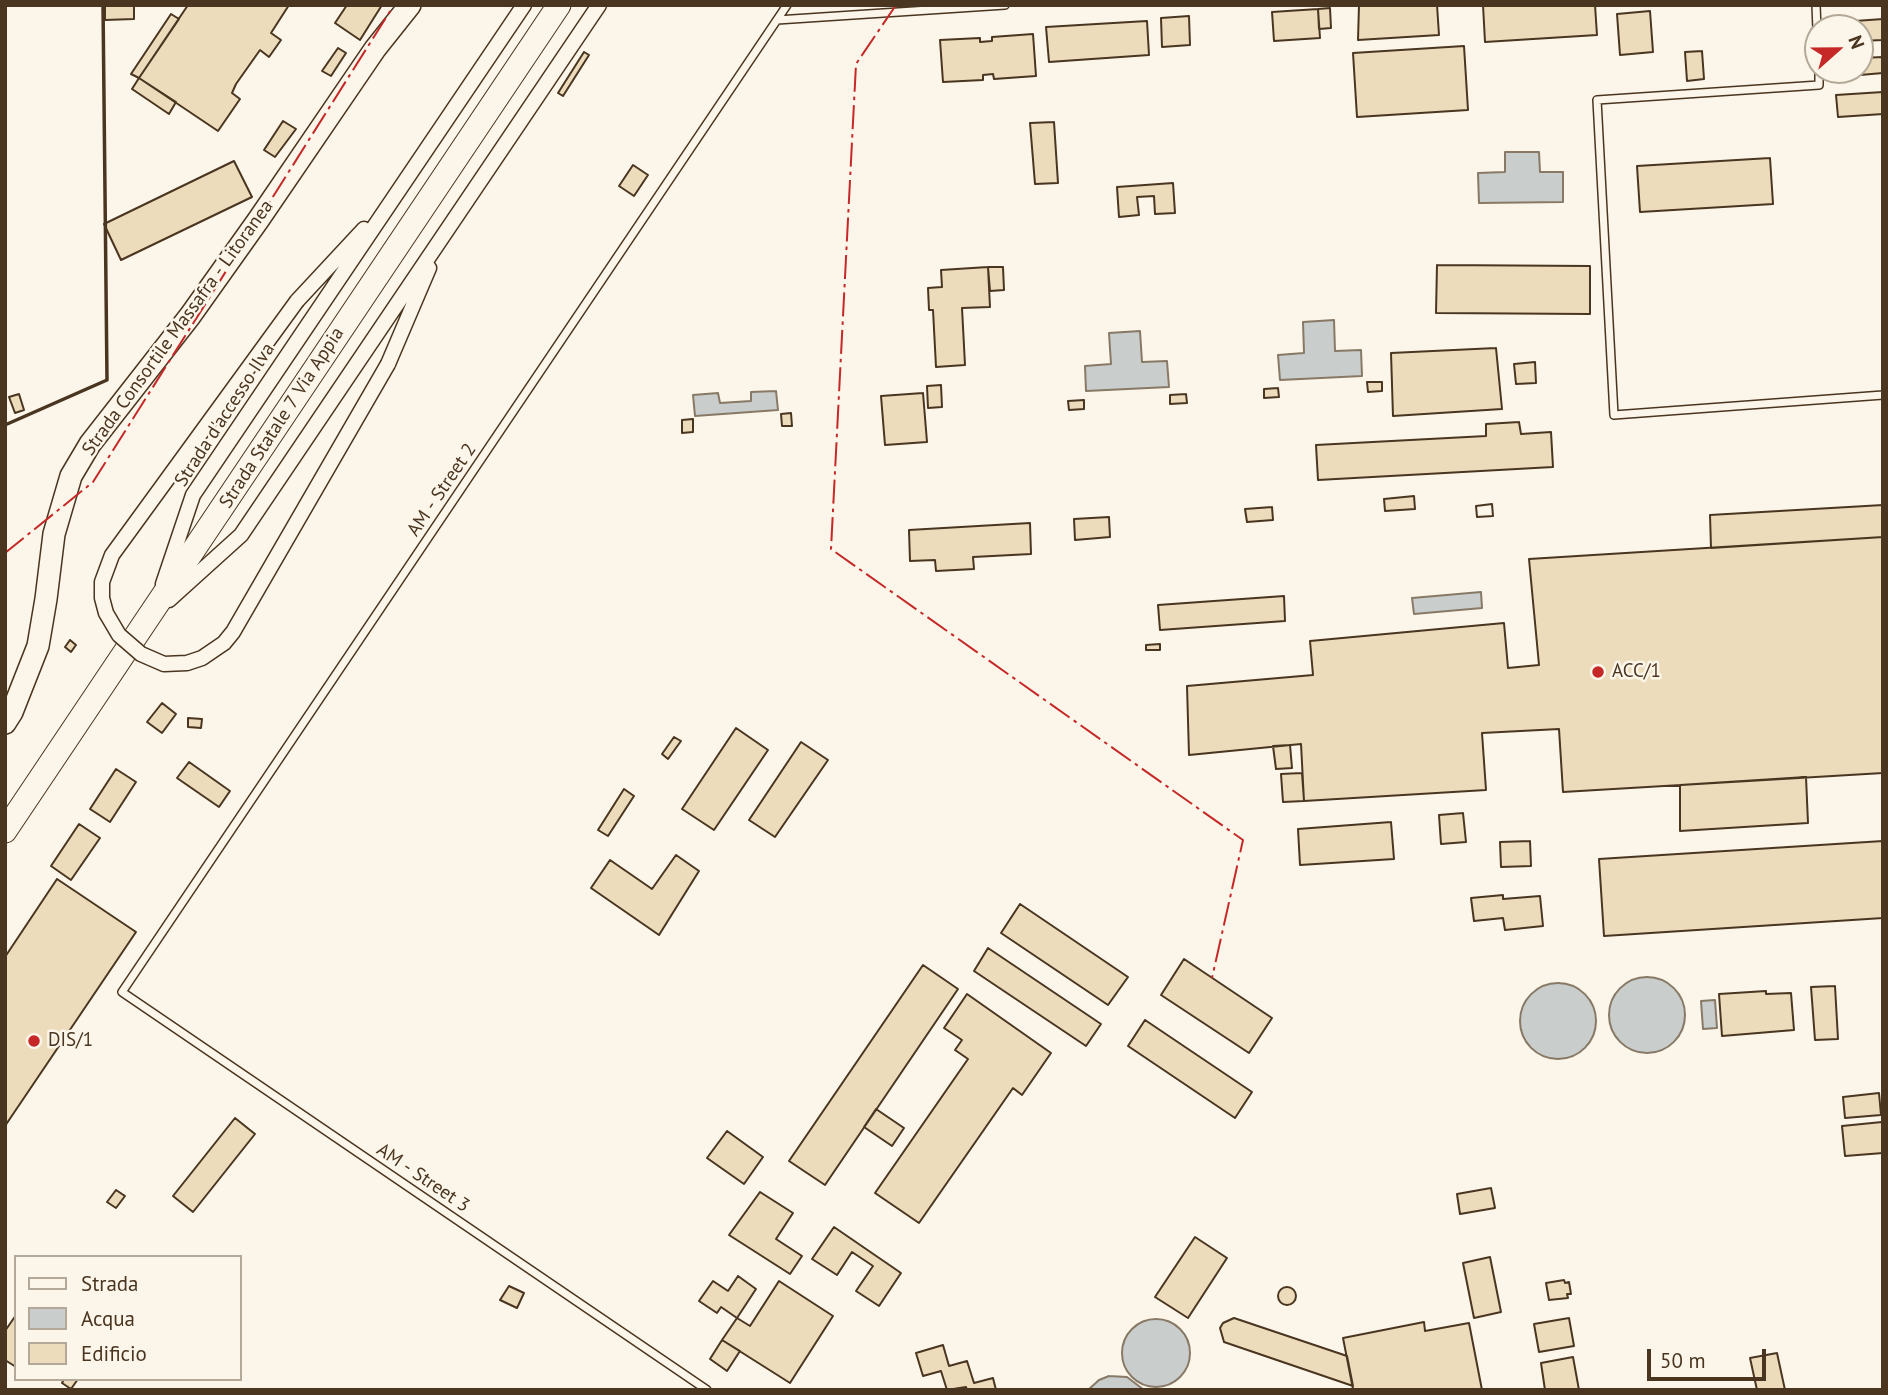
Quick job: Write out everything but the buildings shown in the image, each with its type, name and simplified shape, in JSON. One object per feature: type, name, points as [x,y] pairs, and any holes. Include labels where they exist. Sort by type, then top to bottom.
[{"type":"main road","name":"Strada Statale 7 Via Appia","points":[[5,831],[559,5]]},
{"type":"street","name":"Strada Consortile Massafra - Litoranea","points":[[5,723],[12,712],[38,646],[54,534],[71,476],[90,444],[190,316],[260,219],[375,49],[410,5]]},
{"type":"street","name":"Strada d'accesso Ilva","points":[[152,615],[193,495],[524,5]]},
{"type":"street","points":[[152,615],[241,535],[599,5]]},
{"type":"street","points":[[396,195],[298,301],[112,555],[102,582],[102,598],[106,612],[118,635],[141,654],[164,664],[187,663],[202,659],[224,643],[233,632],[388,364],[443,236]]},
{"type":"lane","name":"AM - Street 2","points":[[122,992],[787,5]]},
{"type":"lane","points":[[777,20],[1005,5]]},
{"type":"lane","points":[[1819,84],[1597,100],[1614,415],[1883,395]]},
{"type":"lane","name":"AM - Street 3","points":[[122,992],[707,1390]]},
{"type":"water","points":[[1505,152],[1539,152],[1540,172],[1563,172],[1563,202],[1479,203],[1478,173],[1505,172]]},
{"type":"water","points":[[1334,320],[1335,351],[1361,350],[1362,376],[1280,380],[1278,355],[1304,353],[1303,322]]},
{"type":"water","points":[[1140,331],[1142,362],[1167,361],[1169,387],[1086,391],[1085,366],[1111,364],[1109,333]]},
{"type":"water","points":[[776,391],[778,410],[695,416],[693,395],[718,393],[720,403],[751,401],[751,392]]},
{"type":"water","points":[[1481,592],[1482,608],[1414,614],[1412,598]]},
{"type":"water","points":[[1647,977],[1661,980],[1674,988],[1682,1001],[1685,1015],[1682,1029],[1674,1042],[1661,1050],[1647,1053],[1633,1050],[1620,1042],[1612,1029],[1609,1015],[1612,1001],[1620,988],[1633,980]]},
{"type":"water","points":[[1558,983],[1573,986],[1585,994],[1593,1006],[1596,1021],[1593,1036],[1585,1048],[1573,1056],[1558,1059],[1543,1056],[1531,1048],[1523,1036],[1520,1021],[1523,1006],[1531,994],[1543,986]]},
{"type":"water","points":[[1715,1000],[1717,1028],[1703,1029],[1701,1001]]},
{"type":"water","points":[[1156,1319],[1169,1322],[1180,1329],[1187,1340],[1190,1353],[1187,1366],[1180,1377],[1169,1384],[1156,1387],[1143,1384],[1132,1377],[1125,1366],[1122,1353],[1125,1340],[1132,1329],[1143,1322]]},
{"type":"water","points":[[1109,1376],[1127,1377],[1144,1390],[1088,1390],[1099,1380]]},
{"type":"wall","points":[[5,425],[107,380],[103,5]]},
{"type":"power","points":[[5,553],[93,482],[394,5]]},
{"type":"power","points":[[896,5],[856,64],[831,549],[1243,840],[1212,978]]},
{"type":"place","name":"ACC/1","points":[[1598,672]]},
{"type":"place","name":"DIS/1","points":[[34,1041]]}]
